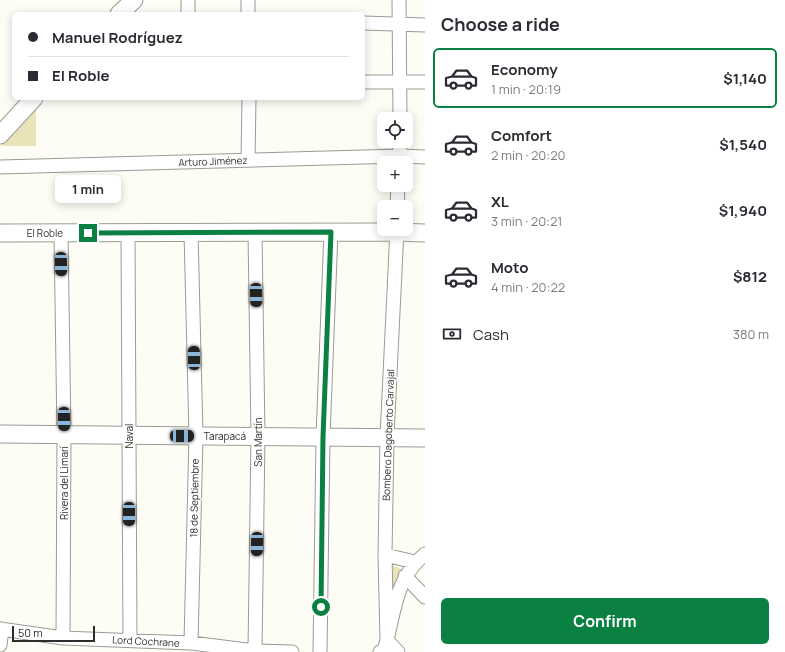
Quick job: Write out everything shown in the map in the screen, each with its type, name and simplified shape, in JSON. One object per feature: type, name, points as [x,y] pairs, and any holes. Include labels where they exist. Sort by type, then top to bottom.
[{"type":"street","points":[[122,12],[134,0]]},
{"type":"street","points":[[188,0],[188,12]]},
{"type":"street","points":[[248,0],[248,12]]},
{"type":"street","points":[[399,0],[400,112]]},
{"type":"street","points":[[365,23],[425,25]]},
{"type":"street","points":[[365,82],[401,80],[425,82]]},
{"type":"street","points":[[0,135],[32,100]]},
{"type":"street","points":[[248,160],[249,100]]},
{"type":"street","name":"Arturo Jiménez","points":[[413,158],[425,157]]},
{"type":"street","name":"Arturo Jiménez","points":[[0,167],[248,160],[377,160]]},
{"type":"street","name":"El Roble","points":[[0,233],[377,231]]},
{"type":"street","name":"18 de Septiembre","points":[[191,232],[196,436],[191,643]]},
{"type":"street","name":"San Martín","points":[[255,232],[258,436],[255,652]]},
{"type":"street","points":[[320,652],[323,437],[331,232]]},
{"type":"street","name":"El Roble","points":[[413,232],[425,233]]},
{"type":"street","name":"Rivera del Limarí","points":[[61,233],[64,435],[63,638]]},
{"type":"street","name":"Naval","points":[[128,233],[130,640]]},
{"type":"street","name":"Bombero Dagoberto Carvajal","points":[[387,640],[385,555],[386,438],[396,236]]},
{"type":"street","name":"Tarapacá","points":[[0,434],[425,438]]},
{"type":"street","points":[[380,652],[384,650],[405,576],[415,562],[425,554]]},
{"type":"street","points":[[385,555],[415,562]]},
{"type":"street","points":[[405,576],[425,597]]},
{"type":"street","points":[[0,645],[1,629]]},
{"type":"street","name":"Lord Cochrane","points":[[1,629],[63,638],[191,643],[255,652],[292,652]]},
{"type":"street","points":[[387,640],[398,652]]},
{"type":"shaded area","points":[[36,106],[36,146],[2,146],[2,136]]},
{"type":"shaded area","points":[[391,565],[402,569],[392,597]]},
{"type":"route","points":[[88,233],[331,232],[327,293],[323,437],[324,457],[321,607]]}]
